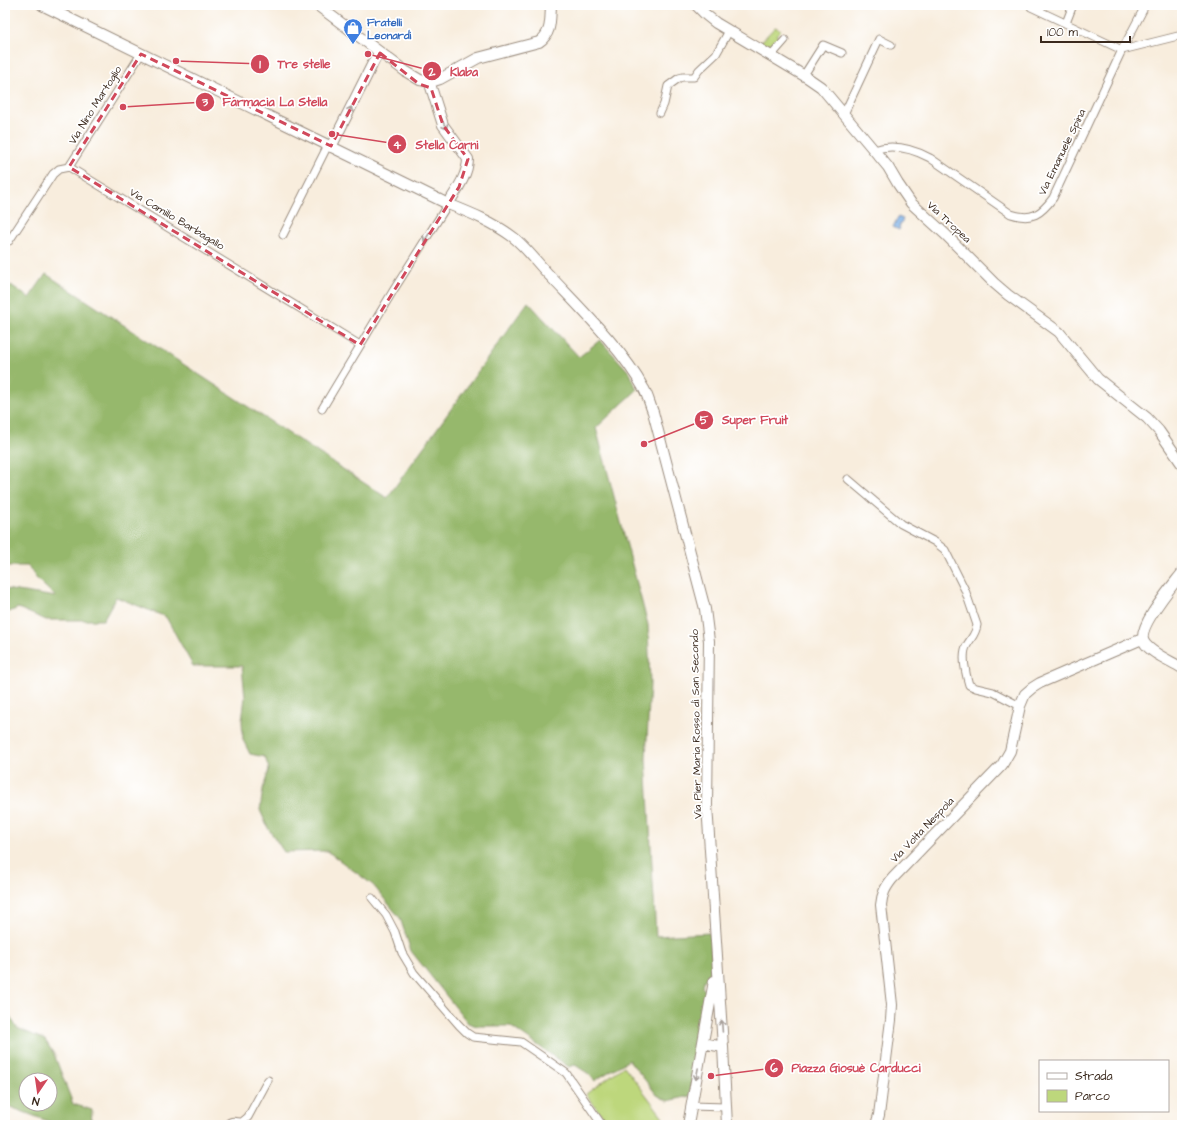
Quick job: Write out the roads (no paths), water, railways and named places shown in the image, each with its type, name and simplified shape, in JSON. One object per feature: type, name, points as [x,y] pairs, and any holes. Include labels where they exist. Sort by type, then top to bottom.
[{"type":"street","name":"Via Pier Maria Rosso di San Secondo","points":[[42,5],[448,204],[484,218],[515,239],[578,305],[615,347],[634,372],[645,390],[653,412],[705,609],[709,641],[707,805],[727,1125]]},
{"type":"street","points":[[317,5],[419,84],[431,85],[437,85],[458,68],[478,58],[532,45],[544,39],[549,30],[552,5]]},
{"type":"street","name":"Via Tropea","points":[[696,5],[706,15],[729,31],[804,75],[821,87],[888,167],[912,203],[994,283],[1058,332],[1098,379],[1147,418],[1159,431],[1182,464]]},
{"type":"street","points":[[1032,5],[1031,8],[1122,50],[1182,35]]},
{"type":"street","points":[[1066,23],[1072,5]]},
{"type":"street","name":"Via Emanuele Spina","points":[[874,150],[890,147],[903,148],[919,153],[930,158],[1011,214],[1025,218],[1032,216],[1046,208],[1054,198],[1122,50],[1143,10]]},
{"type":"street","points":[[660,113],[664,104],[668,86],[679,78],[694,77],[699,70],[716,54],[729,31]]},
{"type":"street","points":[[844,114],[879,38],[890,45]]},
{"type":"street","points":[[771,56],[785,40]]},
{"type":"street","points":[[804,75],[823,45],[842,54]]},
{"type":"street","points":[[283,235],[375,59],[380,53]]},
{"type":"street","name":"Via Nino Martoglio","points":[[69,168],[141,54]]},
{"type":"street","points":[[322,409],[360,345],[459,187],[468,164],[468,159],[443,126],[431,85]]},
{"type":"street","points":[[5,242],[9,241],[53,174],[59,169],[69,168]]},
{"type":"street","name":"Via Camillo Barbagallo","points":[[69,168],[360,345]]},
{"type":"street","points":[[848,479],[901,524],[935,542],[945,550],[964,590],[977,625],[976,631],[964,651],[968,685],[993,692],[1020,706]]},
{"type":"street","points":[[1182,573],[1163,597],[1149,619],[1143,632],[1142,639],[1154,652],[1182,668]]},
{"type":"street","name":"Via Volta Nespola","points":[[876,1125],[879,1115],[892,1005],[881,905],[882,896],[885,889],[892,879],[1002,765],[1010,751],[1020,706],[1025,694],[1040,683],[1142,639]]},
{"type":"street","points":[[372,898],[389,921],[395,932],[402,953],[414,973],[467,1034],[473,1037],[521,1042],[566,1074],[602,1125]]},
{"type":"street","points":[[688,1125],[714,985],[716,944]]},
{"type":"street","points":[[703,1043],[723,1047]]},
{"type":"street","points":[[227,1125],[232,1121],[242,1122],[248,1117],[268,1080]]},
{"type":"street","points":[[691,1106],[726,1107]]},
{"type":"water","points":[[898,217],[903,219],[899,230],[893,227]]},
{"type":"place","name":"Fratelli Leonardi","points":[[353,45]]},
{"type":"place","name":"Klaba","points":[[368,54]]},
{"type":"place","name":"Tre stelle","points":[[176,61]]},
{"type":"place","name":"Farmacia La Stella","points":[[123,107]]},
{"type":"place","name":"Stella Carni","points":[[332,134]]},
{"type":"place","name":"Super Fruit","points":[[644,444]]},
{"type":"place","name":"Piazza Giosuè Carducci","points":[[711,1076]]}]
